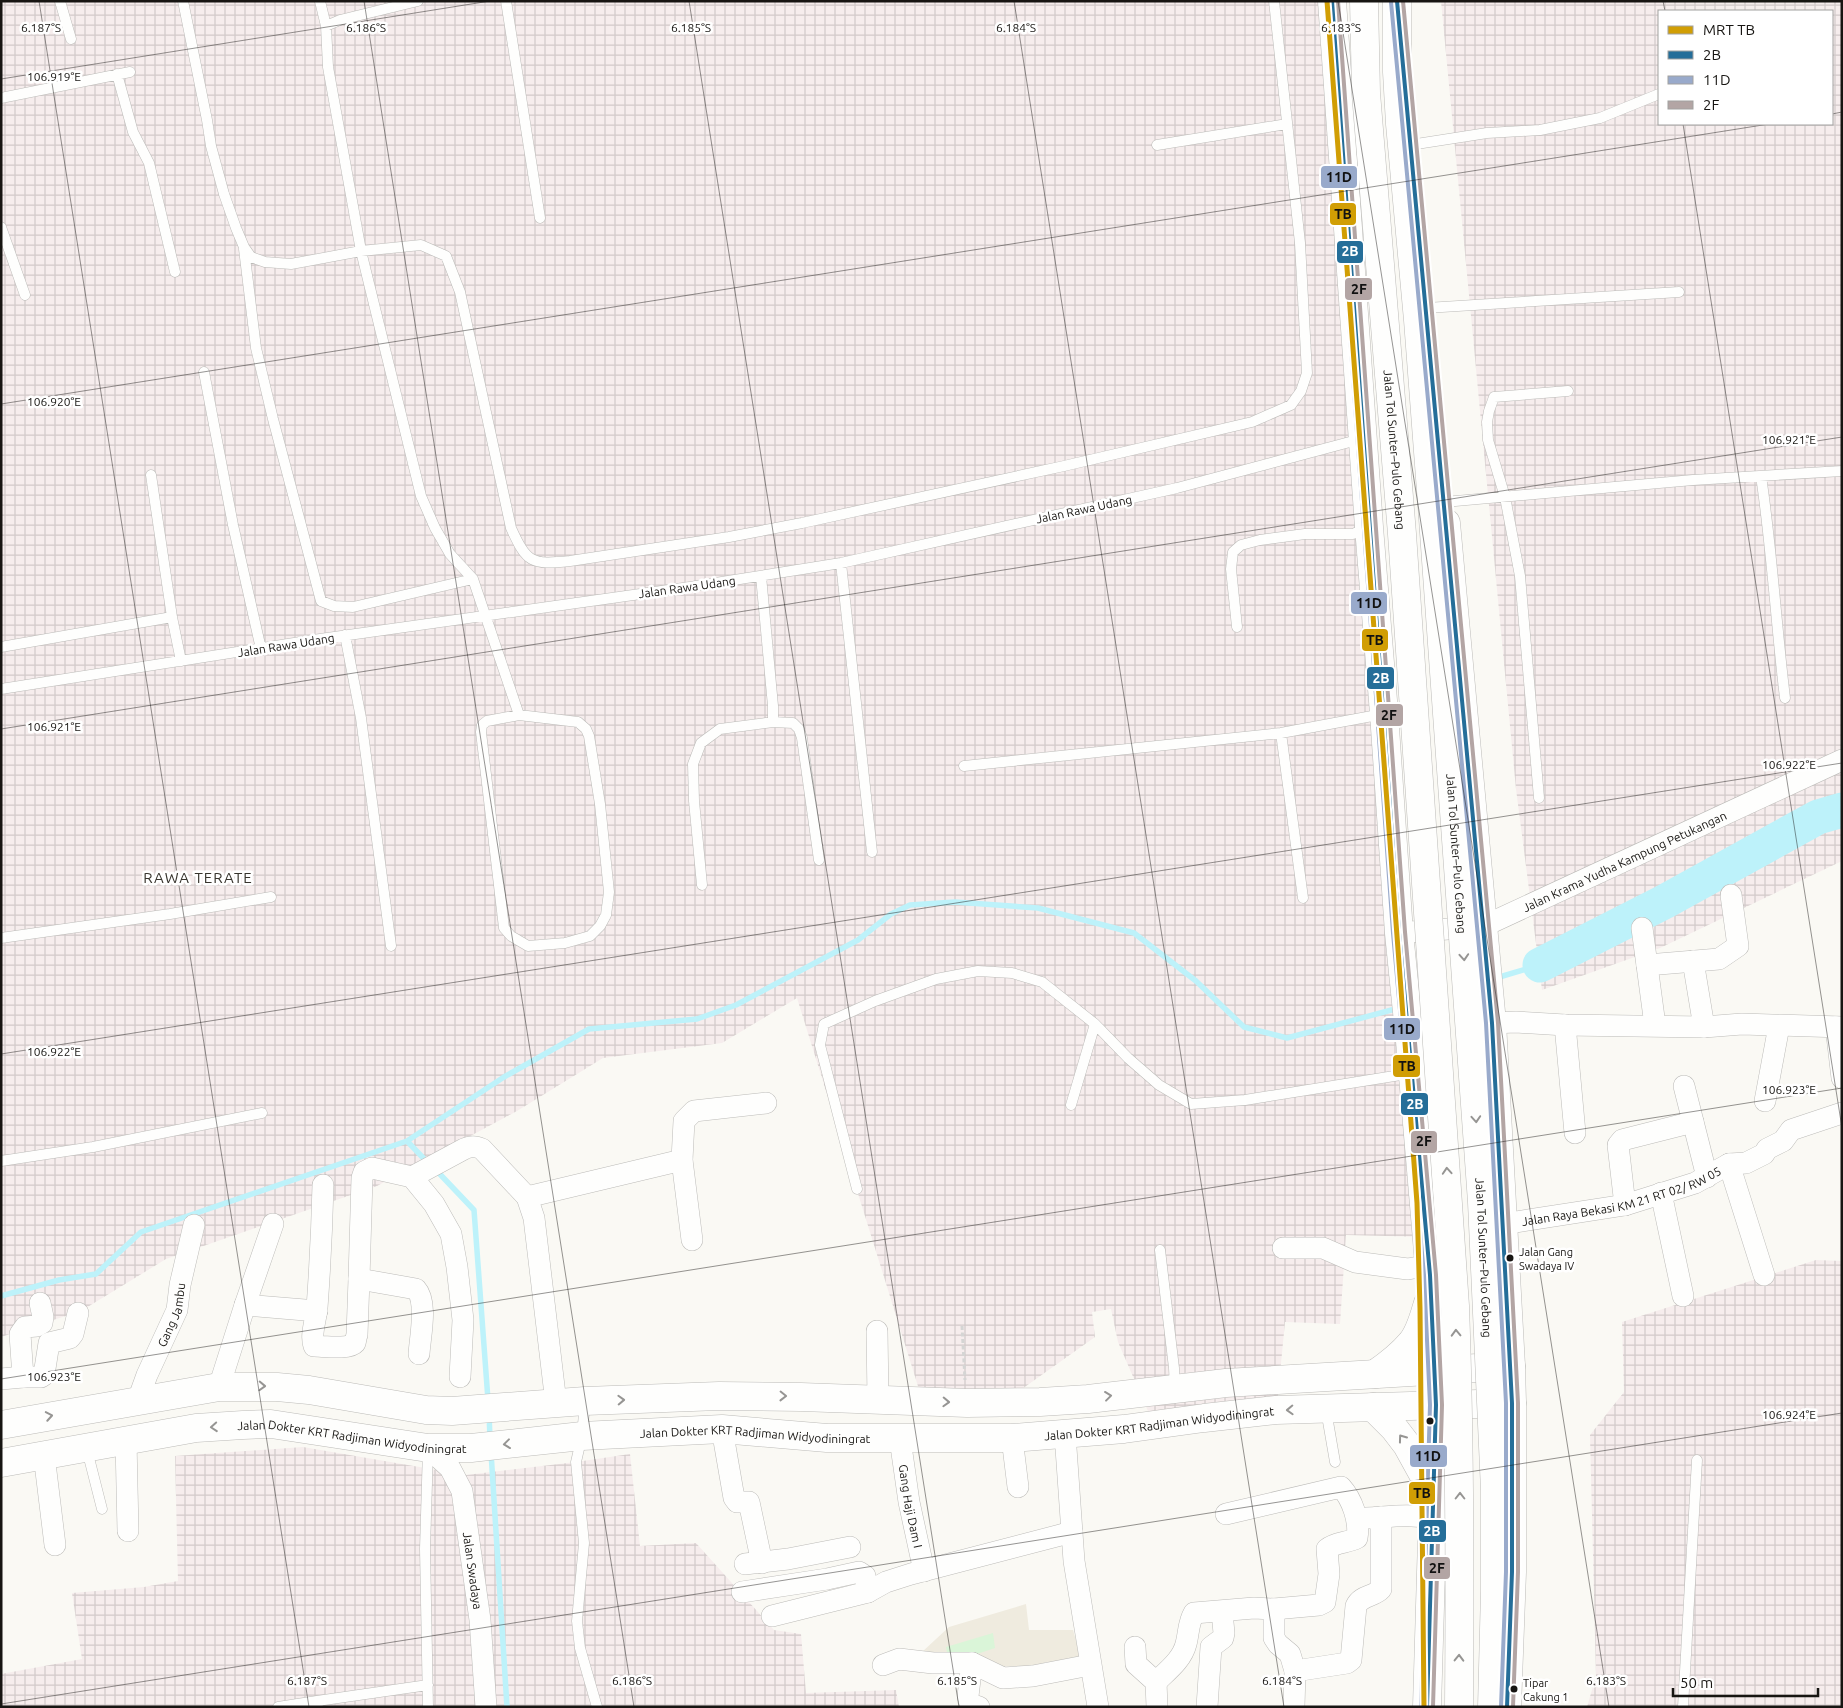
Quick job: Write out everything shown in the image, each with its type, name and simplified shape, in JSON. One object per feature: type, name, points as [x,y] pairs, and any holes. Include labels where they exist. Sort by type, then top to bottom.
[{"type":"main road","points":[[1332,1],[1399,942],[1413,1073],[1430,1270],[1436,1406],[1427,1707]]},
{"type":"main road","name":"Jalan Tol Sunter–Pulo Gebang","points":[[1364,1],[1366,93],[1402,544],[1455,1296],[1460,1439],[1459,1707]]},
{"type":"main road","points":[[1397,1],[1485,935],[1491,1018],[1503,1224],[1505,1367],[1512,1572],[1507,1707]]},
{"type":"main road","name":"Jalan Tol Sunter–Pulo Gebang","points":[[1397,1],[1397,72],[1400,124],[1432,504],[1482,1202],[1495,1490],[1492,1707]]},
{"type":"main road","points":[[1500,1173],[1491,1215],[1505,1367]]},
{"type":"main road","points":[[1375,1374],[1396,1359],[1412,1342],[1424,1318],[1429,1299],[1430,1270]]},
{"type":"main road","points":[[1,1425],[219,1387],[277,1387],[309,1390],[426,1410],[468,1410],[546,1404],[719,1396],[968,1403],[1065,1401],[1226,1382],[1505,1367]]},
{"type":"main road","points":[[1226,1382],[1228,1415]]},
{"type":"main road","name":"Jalan Dokter KRT Radjiman Widyodiningrat","points":[[1,1463],[86,1446],[126,1441],[196,1428],[270,1424],[428,1448],[471,1448],[582,1436],[722,1429],[827,1438],[1012,1438],[1124,1429],[1276,1410],[1506,1404]]},
{"type":"main road","points":[[1373,1407],[1394,1428],[1407,1446],[1434,1507]]},
{"type":"main road","points":[[426,1410],[428,1448]]},
{"type":"street","name":"Jalan Krama Yudha Kampung Petukangan","points":[[1399,942],[1485,935],[1842,760]]},
{"type":"street","points":[[1647,965],[1719,959],[1738,946],[1731,895]]},
{"type":"street","points":[[1642,928],[1655,1025]]},
{"type":"street","points":[[1693,961],[1704,1027]]},
{"type":"street","points":[[1491,1018],[1516,1022],[1566,1025],[1704,1027],[1742,1024],[1839,1027],[1842,1078]]},
{"type":"street","points":[[1566,1025],[1575,1133]]},
{"type":"street","points":[[1765,1102],[1779,1026]]},
{"type":"street","points":[[1684,1086],[1707,1177]]},
{"type":"street","points":[[692,1240],[682,1160],[684,1121],[694,1111],[766,1103]]},
{"type":"street","name":"Jalan Raya Bekasi KM 21 RT 02/ RW 05","points":[[1503,1224],[1626,1205],[1678,1189],[1707,1177],[1728,1164],[1746,1163],[1764,1154],[1767,1149],[1783,1141],[1791,1130],[1842,1113]]},
{"type":"street","points":[[1626,1205],[1618,1145],[1622,1140],[1693,1122]]},
{"type":"street","points":[[323,1185],[317,1311],[312,1341],[314,1346],[350,1346],[354,1343],[357,1335],[362,1178],[364,1172],[372,1168],[417,1174],[471,1146],[482,1148],[526,1197],[534,1218],[546,1404]]},
{"type":"street","points":[[526,1197],[682,1160]]},
{"type":"street","points":[[1728,1164],[1764,1275]]},
{"type":"street","points":[[417,1174],[451,1234],[463,1320],[460,1377]]},
{"type":"street","points":[[1661,1193],[1684,1296]]},
{"type":"street","points":[[219,1387],[244,1306],[273,1224]]},
{"type":"street","name":"Gang Jambu","points":[[138,1400],[147,1375],[177,1310],[180,1285],[194,1225]]},
{"type":"street","points":[[1284,1248],[1324,1248],[1355,1262],[1397,1268],[1430,1270]]},
{"type":"street","points":[[359,1279],[416,1289],[421,1294],[422,1319],[419,1354]]},
{"type":"street","points":[[23,1377],[20,1334],[24,1327],[37,1326],[42,1323],[43,1316],[40,1303]]},
{"type":"street","points":[[244,1306],[317,1311]]},
{"type":"street","points":[[1,1379],[41,1377],[44,1375],[49,1343],[70,1338],[73,1334],[78,1313]]},
{"type":"street","points":[[877,1331],[878,1399]]},
{"type":"street","points":[[722,1429],[734,1498],[737,1502],[749,1502],[754,1563],[850,1547]]},
{"type":"street","points":[[1065,1434],[1077,1577],[1098,1707]]},
{"type":"street","points":[[1012,1438],[1018,1487]]},
{"type":"street","name":"Gang Haji Dam I","points":[[900,1439],[924,1571]]},
{"type":"street","points":[[126,1441],[128,1531]]},
{"type":"street","name":"Jalan Swadaya","points":[[428,1448],[450,1468],[462,1491],[480,1620],[486,1707]]},
{"type":"street","points":[[44,1455],[55,1546]]},
{"type":"street","points":[[1157,1707],[1156,1682],[1182,1652],[1186,1644],[1189,1624],[1194,1613],[1320,1605],[1325,1602],[1329,1574],[1327,1549],[1330,1546],[1357,1538],[1358,1532],[1356,1519],[1347,1494],[1340,1487],[1226,1514]]},
{"type":"street","points":[[1356,1519],[1405,1515],[1421,1516],[1434,1507]]},
{"type":"street","points":[[1295,1671],[1347,1663],[1351,1660],[1358,1601],[1377,1593],[1381,1589],[1381,1517]]},
{"type":"street","points":[[772,1616],[868,1592],[886,1582],[1072,1532]]},
{"type":"street","points":[[742,1592],[827,1579],[859,1572],[865,1576],[868,1592]]},
{"type":"street","points":[[1274,1609],[1274,1638],[1290,1654],[1295,1671],[1294,1707]]},
{"type":"street","points":[[1207,1707],[1211,1647],[1223,1638],[1222,1612]]},
{"type":"street","points":[[1134,1647],[1136,1664],[1156,1682]]},
{"type":"street","points":[[883,1665],[899,1659],[933,1663],[972,1663],[1003,1678],[1033,1676],[1090,1665]]},
{"type":"street","points":[[972,1663],[968,1696],[970,1704],[979,1707]]},
{"type":"lane","points":[[60,1],[71,39]]},
{"type":"lane","points":[[183,1],[208,120],[211,146],[224,194],[244,248],[256,348],[321,601],[334,606],[354,607],[473,579]]},
{"type":"lane","points":[[320,1],[326,26],[328,67],[360,251],[421,496],[435,528],[450,554],[473,579],[520,715]]},
{"type":"lane","points":[[326,26],[340,20],[418,1]]},
{"type":"lane","points":[[506,1],[540,218]]},
{"type":"lane","points":[[244,248],[251,257],[265,262],[291,264],[360,251],[421,245],[446,256],[460,292],[511,528],[522,552],[530,559],[544,564],[570,562],[729,538],[1064,466],[1252,422],[1291,405],[1301,391],[1307,373],[1300,243],[1274,1]]},
{"type":"lane","points":[[1,98],[130,72]]},
{"type":"lane","points":[[118,74],[134,132],[149,163],[175,272]]},
{"type":"lane","points":[[1410,145],[1487,133],[1540,130],[1600,118],[1658,94]]},
{"type":"lane","points":[[1157,145],[1287,124]]},
{"type":"lane","points":[[1,227],[25,295]]},
{"type":"lane","points":[[1426,308],[1679,292]]},
{"type":"lane","points":[[204,372],[233,525],[267,648]]},
{"type":"lane","points":[[1539,798],[1520,576],[1505,496],[1488,440],[1487,422],[1494,397],[1568,391]]},
{"type":"lane","name":"Jalan Rawa Udang","points":[[1,689],[345,635],[487,616],[841,563],[1169,490],[1363,439]]},
{"type":"lane","points":[[1444,502],[1693,480],[1842,471]]},
{"type":"lane","points":[[151,475],[172,617],[181,661]]},
{"type":"lane","points":[[1761,476],[1770,538],[1773,590],[1785,698]]},
{"type":"lane","points":[[1237,627],[1231,569],[1233,552],[1241,545],[1260,540],[1304,534],[1353,534],[1369,527]]},
{"type":"lane","points":[[841,563],[872,852]]},
{"type":"lane","points":[[761,576],[773,722]]},
{"type":"lane","points":[[1,647],[172,617]]},
{"type":"lane","points":[[345,635],[361,718],[391,946]]},
{"type":"lane","points":[[964,766],[1281,733],[1384,713]]},
{"type":"lane","points":[[520,715],[578,722],[586,729],[589,736],[600,804],[608,892],[606,915],[600,926],[590,936],[565,943],[528,946],[511,936],[504,928],[482,725],[487,721],[520,715]]},
{"type":"lane","points":[[702,885],[694,801],[693,764],[701,743],[720,729],[773,722],[793,723],[799,729],[802,738],[819,860]]},
{"type":"lane","points":[[1281,733],[1303,898]]},
{"type":"lane","points":[[1,938],[170,914],[272,897]]},
{"type":"lane","points":[[857,1189],[820,1045],[824,1024],[875,1001],[936,979],[978,971],[1012,972],[1042,982],[1095,1024],[1128,1058],[1159,1084],[1190,1104],[1245,1100],[1413,1073]]},
{"type":"lane","points":[[1071,1105],[1095,1024]]},
{"type":"lane","points":[[1,1161],[93,1147],[262,1113]]},
{"type":"lane","points":[[1160,1250],[1175,1388]]},
{"type":"lane","points":[[585,1402],[582,1436],[576,1462],[584,1543],[577,1621],[580,1648],[597,1707]]},
{"type":"lane","points":[[1326,1409],[1335,1462]]},
{"type":"lane","points":[[86,1446],[102,1508]]},
{"type":"lane","points":[[428,1448],[426,1549],[428,1707]]},
{"type":"lane","points":[[1683,1707],[1697,1460]]},
{"type":"lane","points":[[278,1707],[317,1704],[428,1685]]},
{"type":"path","points":[[962,1326],[968,1403]]},
{"type":"shaded area","points":[[1,1],[1334,1],[1427,1237],[1346,1235],[1340,1324],[1285,1322],[1276,1415],[1157,1432],[1118,1342],[1111,1309],[1092,1312],[1095,1337],[1005,1401],[922,1399],[797,998],[722,1043],[603,1058],[517,1111],[377,1186],[166,1259],[81,1311],[1,1337]]},
{"type":"shaded area","points":[[1441,1],[1842,1],[1842,861],[1660,948],[1542,990],[1516,789]]},
{"type":"shaded area","points":[[1816,1260],[1842,1261],[1842,1707],[1587,1707],[1596,1676],[1590,1435],[1624,1392],[1622,1322]]},
{"type":"shaded area","points":[[303,1447],[466,1475],[630,1454],[640,1546],[696,1543],[774,1630],[801,1634],[806,1693],[896,1690],[899,1707],[1,1707],[1,1674],[82,1659],[72,1593],[144,1587],[178,1581],[175,1456]]},
{"type":"shaded area","points":[[1026,1604],[1029,1630],[1073,1630],[1082,1661],[1045,1662],[1043,1667],[996,1666],[922,1652],[949,1627]]},
{"type":"green space","points":[[993,1633],[995,1648],[974,1655],[947,1653],[946,1647]]},
{"type":"waterway","points":[[1540,965],[1664,902],[1818,817],[1842,810]]},
{"type":"waterway","points":[[407,1141],[504,1077],[589,1029],[697,1019],[736,1005],[858,940],[891,914],[910,905],[955,902],[1038,908],[1134,933],[1196,981],[1244,1027],[1287,1038],[1399,1008]]},
{"type":"waterway","points":[[1496,978],[1540,965]]},
{"type":"waterway","points":[[1,1296],[59,1280],[96,1274],[141,1232],[407,1141],[429,1164]]},
{"type":"waterway","points":[[436,1170],[474,1210],[488,1400]]},
{"type":"waterway","points":[[489,1414],[490,1438]]},
{"type":"waterway","points":[[491,1452],[507,1707]]},
{"type":"metro line","name":"TB","points":[[1327,1],[1417,1203],[1420,1308],[1424,1707]]},
{"type":"transit line","name":"11D","points":[[1326,1],[1393,933],[1424,1275],[1430,1405],[1421,1707]]},
{"type":"transit line","name":"2B","points":[[1332,1],[1399,933],[1430,1275],[1436,1405],[1427,1707]]},
{"type":"transit line","name":"2F","points":[[1338,1],[1405,932],[1436,1275],[1442,1405],[1433,1707]]},
{"type":"transit line","name":"2B","points":[[1397,1],[1492,1023],[1512,1403],[1512,1572],[1507,1707]]},
{"type":"transit line","name":"2F","points":[[1403,1],[1498,1023],[1518,1403],[1518,1572],[1513,1707]]},
{"type":"transit line","name":"11D","points":[[1391,2],[1486,1023],[1506,1403],[1506,1572],[1501,1707]]},
{"type":"place","name":"Jalan Gang Swadaya IV","points":[[1510,1258]]},
{"type":"place","name":"Tipar Cakung 1","points":[[1514,1689]]},
{"type":"district","name":"RAWA TERATE","points":[[198,877]]}]
